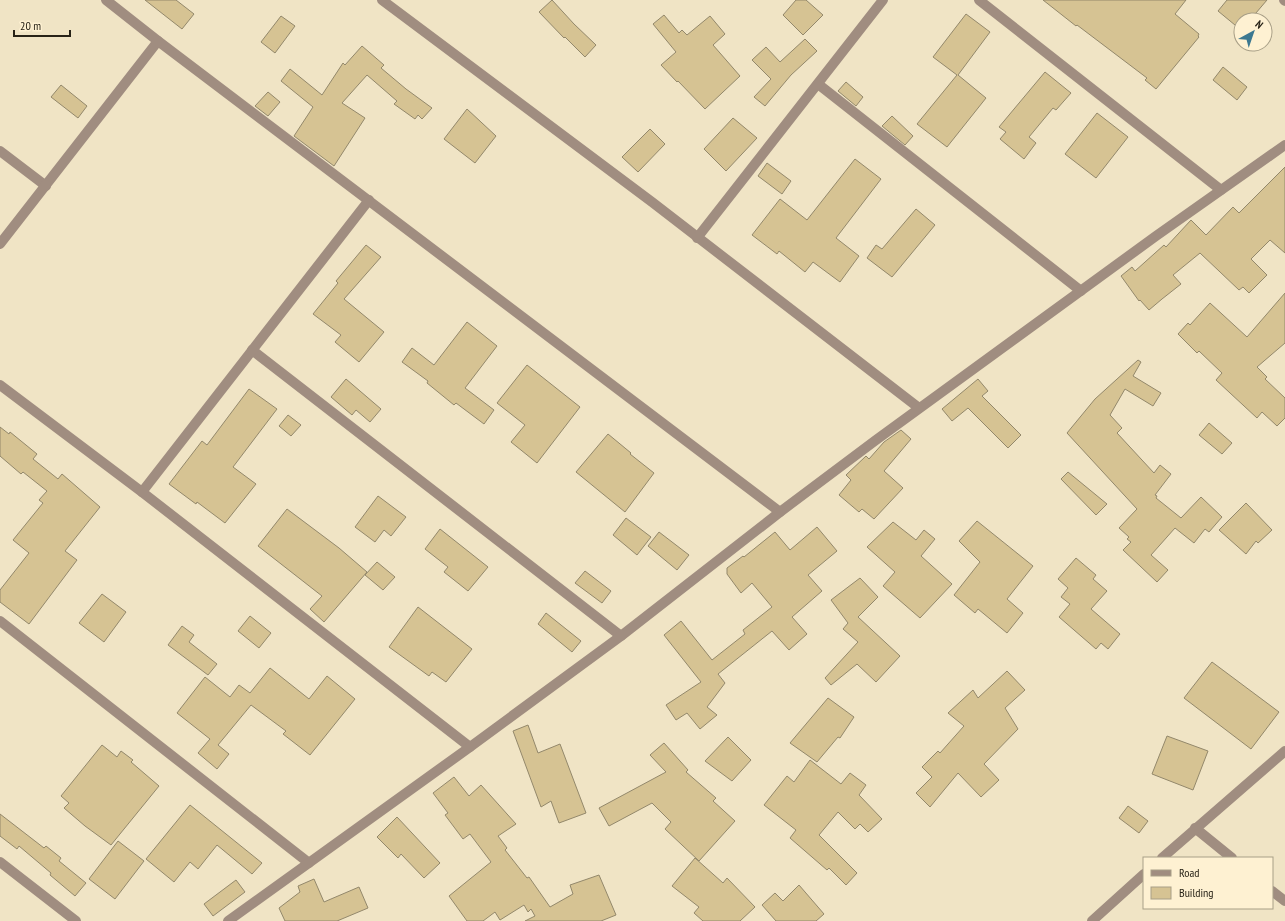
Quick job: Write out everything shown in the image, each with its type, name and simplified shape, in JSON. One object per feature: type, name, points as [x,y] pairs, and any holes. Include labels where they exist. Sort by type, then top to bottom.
[{"type":"street","points":[[106,0],[158,42],[780,512]]},
{"type":"street","points":[[697,238],[883,0]]},
{"type":"street","points":[[979,0],[1221,190]]},
{"type":"street","points":[[388,2],[919,408]]},
{"type":"street","points":[[0,244],[158,42]]},
{"type":"street","points":[[818,84],[1081,291]]},
{"type":"street","points":[[228,921],[470,747],[621,636],[780,512],[919,408],[1285,145]]},
{"type":"street","points":[[0,151],[46,186]]},
{"type":"street","points":[[142,492],[368,200]]},
{"type":"street","points":[[252,350],[621,636]]},
{"type":"street","points":[[0,385],[142,492],[470,747]]},
{"type":"street","points":[[0,621],[309,863]]},
{"type":"street","points":[[1163,857],[1285,751]]},
{"type":"street","points":[[1195,828],[1231,857]]},
{"type":"street","points":[[0,862],[76,921]]},
{"type":"street","points":[[1092,921],[1143,875]]},
{"type":"street","points":[[1273,891],[1285,901]]},
{"type":"building","points":[[145,0],[176,0],[194,14],[182,29]]},
{"type":"building","points":[[552,0],[596,45],[585,57],[539,12]]},
{"type":"building","points":[[796,0],[806,0],[823,15],[803,35],[783,15]]},
{"type":"building","points":[[1043,0],[1186,0],[1175,14],[1199,34],[1199,37],[1156,89],[1145,80],[1147,78]]},
{"type":"building","points":[[1227,0],[1267,0],[1257,12],[1233,12],[1233,23],[1218,11]]},
{"type":"building","points":[[966,14],[990,32],[958,75],[986,98],[947,147],[917,124],[957,75],[933,57]]},
{"type":"building","points":[[664,15],[679,33],[682,30],[687,35],[710,16],[725,34],[713,45],[740,76],[705,109],[661,65],[676,52],[653,24]]},
{"type":"building","points":[[281,16],[295,26],[275,53],[261,42]]},
{"type":"building","points":[[805,39],[817,51],[791,75],[765,106],[754,97],[771,79],[752,60],[766,47],[780,62]]},
{"type":"building","points":[[362,46],[384,65],[381,68],[432,108],[422,119],[418,115],[415,119],[394,104],[397,101],[367,75],[342,103],[365,118],[334,166],[294,136],[313,107],[281,81],[290,69],[322,95],[343,63],[345,65]]},
{"type":"building","points":[[1223,67],[1247,87],[1237,100],[1213,80]]},
{"type":"building","points":[[1045,72],[1071,93],[1056,110],[1053,108],[1029,137],[1036,143],[1024,159],[1000,139],[1006,132],[999,127]]},
{"type":"building","points":[[846,82],[863,97],[856,106],[838,91]]},
{"type":"building","points":[[61,85],[87,106],[78,118],[51,97]]},
{"type":"building","points":[[268,92],[280,102],[268,116],[255,106]]},
{"type":"building","points":[[467,109],[496,136],[475,163],[444,139]]},
{"type":"building","points":[[1097,113],[1128,137],[1096,178],[1065,154]]},
{"type":"building","points":[[892,116],[913,136],[905,145],[882,126]]},
{"type":"building","points":[[733,118],[757,138],[726,171],[704,149]]},
{"type":"building","points":[[650,129],[665,144],[638,172],[622,157]]},
{"type":"building","points":[[855,159],[881,179],[836,238],[859,256],[840,282],[813,262],[805,272],[779,251],[777,254],[752,235],[780,199],[807,220]]},
{"type":"building","points":[[767,163],[791,181],[782,194],[758,176]]},
{"type":"building","points":[[1285,167],[1285,253],[1270,240],[1251,259],[1267,275],[1249,293],[1243,287],[1239,290],[1200,253],[1173,275],[1181,284],[1149,310],[1140,300],[1139,301],[1121,276],[1132,267],[1135,271],[1164,245],[1166,247],[1191,220],[1206,235],[1233,207],[1239,213]]},
{"type":"building","points":[[916,209],[935,225],[892,277],[867,258],[876,245],[882,249]]},
{"type":"building","points":[[366,245],[381,257],[344,299],[384,332],[359,362],[335,342],[341,335],[313,314],[338,283],[336,281]]},
{"type":"building","points":[[1285,293],[1285,343],[1257,367],[1267,377],[1265,379],[1285,398],[1285,418],[1277,426],[1262,412],[1257,418],[1216,380],[1222,373],[1199,351],[1197,353],[1178,334],[1188,323],[1190,325],[1210,303],[1247,337]]},
{"type":"building","points":[[467,322],[497,346],[465,388],[494,410],[484,424],[456,403],[454,405],[427,383],[428,381],[402,362],[412,348],[434,365]]},
{"type":"building","points":[[1138,360],[1141,362],[1133,376],[1161,393],[1153,406],[1125,389],[1110,415],[1122,428],[1117,433],[1154,473],[1160,465],[1171,474],[1155,495],[1157,496],[1156,498],[1181,518],[1201,497],[1222,517],[1209,532],[1205,529],[1194,543],[1175,528],[1151,555],[1168,570],[1157,582],[1123,550],[1131,542],[1127,539],[1129,537],[1119,528],[1137,509],[1067,433],[1095,399]]},
{"type":"building","points":[[527,365],[580,407],[537,463],[511,442],[525,425],[497,403]]},
{"type":"building","points":[[346,379],[381,409],[370,422],[356,410],[352,415],[331,397]]},
{"type":"building","points":[[978,379],[988,391],[982,396],[1021,435],[1008,448],[968,408],[952,421],[942,409]]},
{"type":"building","points":[[249,389],[277,409],[233,467],[256,484],[225,523],[197,502],[196,504],[169,484],[202,441],[207,445]]},
{"type":"building","points":[[288,415],[301,425],[291,436],[279,426]]},
{"type":"building","points":[[1209,423],[1232,443],[1222,454],[1199,435]]},
{"type":"building","points":[[0,427],[9,434],[10,432],[37,454],[33,459],[58,479],[62,474],[100,507],[65,551],[77,560],[29,624],[0,602],[0,590],[29,553],[13,540],[43,503],[39,500],[47,491],[23,472],[21,474],[0,456]]},
{"type":"building","points":[[901,430],[911,439],[884,471],[903,488],[874,519],[862,509],[859,512],[839,495],[851,480],[846,475],[866,456],[869,459],[884,442]]},
{"type":"building","points":[[608,434],[654,473],[625,512],[576,472]]},
{"type":"building","points":[[1068,472],[1107,504],[1096,515],[1061,479]]},
{"type":"building","points":[[378,496],[406,517],[391,536],[384,530],[375,542],[355,527]]},
{"type":"building","points":[[1246,503],[1272,530],[1258,543],[1256,541],[1246,554],[1219,530]]},
{"type":"building","points":[[287,509],[339,548],[367,572],[324,622],[310,609],[322,596],[258,546]]},
{"type":"building","points":[[626,518],[651,537],[637,555],[613,535]]},
{"type":"building","points":[[977,521],[1033,566],[1007,599],[1023,613],[1007,633],[978,609],[975,613],[954,595],[980,562],[959,541]]},
{"type":"building","points":[[893,522],[916,540],[924,530],[935,539],[921,556],[952,584],[920,618],[883,586],[895,572],[867,547]]},
{"type":"building","points":[[817,527],[837,551],[808,575],[822,591],[792,617],[807,634],[789,650],[772,631],[718,674],[725,683],[707,707],[717,715],[700,729],[687,713],[676,720],[666,705],[701,682],[664,635],[681,621],[712,660],[745,634],[743,630],[772,607],[752,583],[741,593],[727,574],[727,568],[743,556],[744,557],[775,532],[790,550]]},
{"type":"building","points":[[440,529],[488,567],[468,591],[444,572],[448,567],[425,549]]},
{"type":"building","points":[[659,532],[689,555],[677,570],[648,546]]},
{"type":"building","points":[[1076,558],[1096,575],[1093,579],[1107,591],[1091,609],[1120,634],[1108,649],[1101,643],[1096,649],[1059,617],[1070,604],[1061,597],[1068,588],[1058,579]]},
{"type":"building","points":[[377,562],[395,577],[383,590],[365,575]]},
{"type":"building","points":[[585,571],[611,591],[602,603],[575,583]]},
{"type":"building","points":[[860,578],[878,597],[858,617],[900,656],[876,682],[857,664],[831,685],[825,678],[858,642],[843,629],[848,623],[831,600]]},
{"type":"building","points":[[102,594],[126,612],[104,642],[79,623]]},
{"type":"building","points":[[418,607],[472,649],[446,682],[432,672],[429,676],[389,647]]},
{"type":"building","points":[[546,613],[581,641],[572,652],[538,624]]},
{"type":"building","points":[[250,616],[271,633],[259,648],[238,631]]},
{"type":"building","points":[[182,626],[194,635],[189,642],[217,664],[208,675],[168,645]]},
{"type":"building","points":[[1212,662],[1279,712],[1251,749],[1184,698]]},
{"type":"building","points":[[270,668],[309,699],[327,676],[355,699],[310,755],[283,734],[286,731],[251,705],[218,745],[229,754],[217,769],[198,753],[210,739],[177,713],[205,677],[230,697],[239,685],[250,693]]},
{"type":"building","points":[[1007,671],[1025,690],[1005,708],[1018,729],[984,764],[999,780],[981,797],[958,773],[930,807],[916,793],[932,777],[922,767],[938,751],[940,753],[964,726],[948,713],[973,690],[978,698]]},
{"type":"building","points":[[828,698],[854,717],[840,738],[838,737],[817,762],[790,743]]},
{"type":"building","points":[[528,725],[538,753],[560,744],[586,813],[559,823],[551,801],[541,807],[513,731]]},
{"type":"building","points":[[1167,736],[1208,751],[1193,790],[1152,774]]},
{"type":"building","points":[[728,737],[751,760],[732,781],[705,761]]},
{"type":"building","points":[[664,743],[688,770],[686,772],[716,798],[713,801],[735,821],[699,861],[665,829],[671,822],[652,803],[609,826],[599,808],[666,772],[650,755]]},
{"type":"building","points":[[102,745],[117,757],[121,751],[133,760],[131,762],[159,786],[111,845],[64,808],[69,803],[61,796]]},
{"type":"building","points":[[810,760],[841,784],[850,773],[866,785],[859,795],[882,819],[868,832],[860,824],[855,829],[838,812],[819,835],[857,873],[846,885],[829,868],[827,870],[790,838],[796,830],[764,805],[787,776],[794,782]]},
{"type":"building","points":[[454,777],[469,796],[481,785],[516,824],[498,836],[507,848],[505,850],[527,878],[529,877],[550,907],[573,894],[570,885],[599,875],[616,915],[601,921],[525,921],[535,916],[531,909],[528,912],[524,905],[500,920],[495,912],[483,921],[467,921],[449,896],[491,862],[470,834],[463,839],[445,815],[448,813],[433,793]]},
{"type":"building","points":[[190,805],[262,863],[252,874],[217,845],[198,869],[190,862],[174,882],[146,859]]},
{"type":"building","points":[[1128,806],[1148,821],[1139,833],[1119,818]]},
{"type":"building","points":[[0,814],[44,848],[46,846],[61,858],[59,861],[86,883],[75,896],[19,846],[17,849],[0,836]]},
{"type":"building","points":[[397,817],[440,863],[424,878],[401,854],[398,858],[377,837]]},
{"type":"building","points":[[118,841],[144,861],[115,899],[89,879]]},
{"type":"building","points":[[695,858],[723,883],[727,878],[755,907],[740,921],[703,921],[694,913],[699,907],[672,886]]},
{"type":"building","points":[[314,879],[324,902],[359,887],[368,908],[337,921],[285,921],[279,908],[300,892],[298,886]]},
{"type":"building","points":[[236,880],[245,892],[213,916],[204,904]]},
{"type":"building","points":[[799,885],[824,914],[816,921],[776,921],[762,905],[775,893],[783,901]]}]
